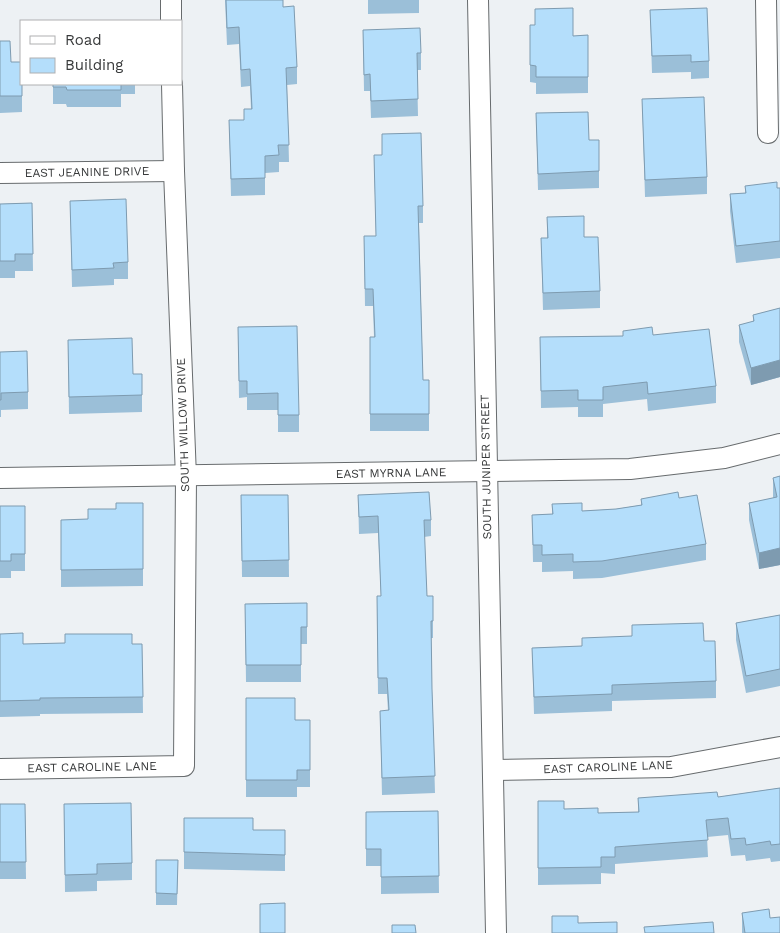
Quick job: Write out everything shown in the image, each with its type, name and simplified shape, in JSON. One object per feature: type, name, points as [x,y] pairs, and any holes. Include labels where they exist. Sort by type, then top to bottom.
[{"type":"street","points":[[171,0],[171,20]]},
{"type":"street","name":"SOUTH JUNIPER STREET","points":[[478,0],[496,933]]},
{"type":"street","points":[[766,0],[768,133]]},
{"type":"street","name":"SOUTH WILLOW DRIVE","points":[[172,85],[186,477],[184,766]]},
{"type":"street","name":"EAST JEANINE DRIVE","points":[[0,174],[174,172]]},
{"type":"street","name":"EAST MYRNA LANE","points":[[0,478],[186,477],[630,469],[724,458],[780,444]]},
{"type":"street","name":"EAST CAROLINE LANE","points":[[493,770],[671,767],[780,746]]},
{"type":"street","name":"EAST CAROLINE LANE","points":[[0,769],[184,766]]},
{"type":"building","points":[[226,0],[283,0],[283,7],[294,6],[297,67],[286,68],[289,145],[278,145],[279,155],[265,156],[265,178],[231,179],[229,120],[244,120],[244,109],[252,109],[250,69],[241,70],[239,27],[227,28]]},
{"type":"building","points":[[573,8],[573,36],[588,35],[588,77],[536,77],[536,66],[530,65],[530,25],[535,25],[535,9]]},
{"type":"building","points":[[707,8],[709,61],[691,62],[691,55],[652,56],[650,10]]},
{"type":"building","points":[[420,28],[421,53],[417,53],[418,99],[371,101],[370,74],[364,75],[363,30]]},
{"type":"building","points":[[0,41],[10,41],[11,62],[20,62],[22,96],[0,96]]},
{"type":"building","points":[[53,85],[121,85],[121,90],[67,90],[66,87],[53,87]]},
{"type":"building","points":[[704,97],[707,177],[645,180],[642,99]]},
{"type":"building","points":[[588,112],[589,140],[599,140],[599,171],[538,174],[536,113]]},
{"type":"building","points":[[421,133],[423,206],[418,206],[423,380],[429,380],[429,414],[370,414],[370,337],[375,337],[373,289],[365,289],[364,236],[376,236],[374,155],[382,155],[382,134]]},
{"type":"building","points":[[777,182],[777,188],[780,188],[780,241],[736,246],[730,194],[746,193],[745,186]]},
{"type":"building","points":[[126,199],[128,262],[113,263],[114,268],[72,270],[70,201]]},
{"type":"building","points":[[32,203],[33,254],[15,254],[15,261],[0,261],[0,204]]},
{"type":"building","points":[[584,216],[584,237],[598,237],[600,291],[543,293],[541,238],[548,238],[547,217]]},
{"type":"building","points":[[780,308],[780,360],[751,368],[739,325],[754,321],[753,315]]},
{"type":"building","points":[[297,326],[299,415],[278,415],[278,393],[247,394],[247,381],[239,381],[238,327]]},
{"type":"building","points":[[652,327],[653,335],[709,329],[716,386],[648,394],[647,382],[603,387],[603,400],[578,400],[578,390],[541,391],[540,337],[623,336],[623,331]]},
{"type":"building","points":[[132,338],[133,374],[142,374],[142,395],[69,397],[68,340]]},
{"type":"building","points":[[27,351],[28,392],[1,393],[0,400],[0,352]]},
{"type":"building","points":[[780,476],[780,548],[759,553],[749,503],[777,497],[773,478]]},
{"type":"building","points":[[429,492],[431,520],[424,520],[427,596],[433,596],[433,621],[431,621],[435,776],[382,778],[380,711],[389,710],[387,678],[378,678],[377,596],[381,596],[378,516],[359,517],[358,495]]},
{"type":"building","points":[[678,492],[679,498],[697,495],[706,544],[602,561],[573,562],[573,554],[542,555],[542,545],[533,545],[532,515],[553,514],[552,504],[582,503],[582,511],[616,509],[642,505],[641,499]]},
{"type":"building","points":[[241,495],[288,495],[289,560],[242,561]]},
{"type":"building","points":[[116,503],[143,503],[143,569],[61,570],[61,520],[88,519],[88,509],[116,509]]},
{"type":"building","points":[[0,506],[25,506],[25,554],[11,554],[11,561],[0,561]]},
{"type":"building","points":[[307,603],[307,627],[301,627],[301,665],[246,665],[245,604]]},
{"type":"building","points":[[780,615],[780,669],[746,676],[736,623]]},
{"type":"building","points":[[703,623],[704,641],[715,641],[716,681],[612,685],[612,694],[534,697],[532,648],[582,646],[582,638],[632,636],[632,625]]},
{"type":"building","points":[[23,633],[23,644],[65,643],[65,634],[132,634],[132,644],[142,644],[143,697],[40,698],[40,700],[0,701],[0,634]]},
{"type":"building","points":[[246,698],[295,698],[295,720],[310,720],[310,770],[297,770],[297,780],[246,780]]},
{"type":"building","points":[[780,788],[780,844],[771,845],[770,841],[746,845],[745,838],[731,839],[728,818],[706,820],[708,840],[615,847],[615,857],[601,857],[601,867],[538,868],[538,801],[564,801],[564,809],[598,808],[598,813],[639,812],[638,798],[717,792],[718,797]]},
{"type":"building","points":[[131,803],[132,863],[97,864],[97,874],[65,875],[64,804]]},
{"type":"building","points":[[0,804],[25,804],[26,862],[0,862]]},
{"type":"building","points":[[438,811],[439,876],[381,877],[381,849],[366,849],[366,812]]},
{"type":"building","points":[[184,818],[253,818],[253,830],[285,830],[285,855],[184,852]]},
{"type":"building","points":[[156,860],[178,860],[177,894],[156,893]]},
{"type":"building","points":[[285,903],[285,933],[260,933],[260,904]]},
{"type":"building","points":[[769,909],[770,918],[780,917],[780,933],[745,933],[742,913]]},
{"type":"building","points":[[552,916],[578,916],[578,923],[617,922],[617,933],[552,933]]},
{"type":"building","points":[[713,922],[714,933],[645,933],[644,927]]},
{"type":"building","points":[[392,925],[415,925],[416,933],[392,933]]}]
